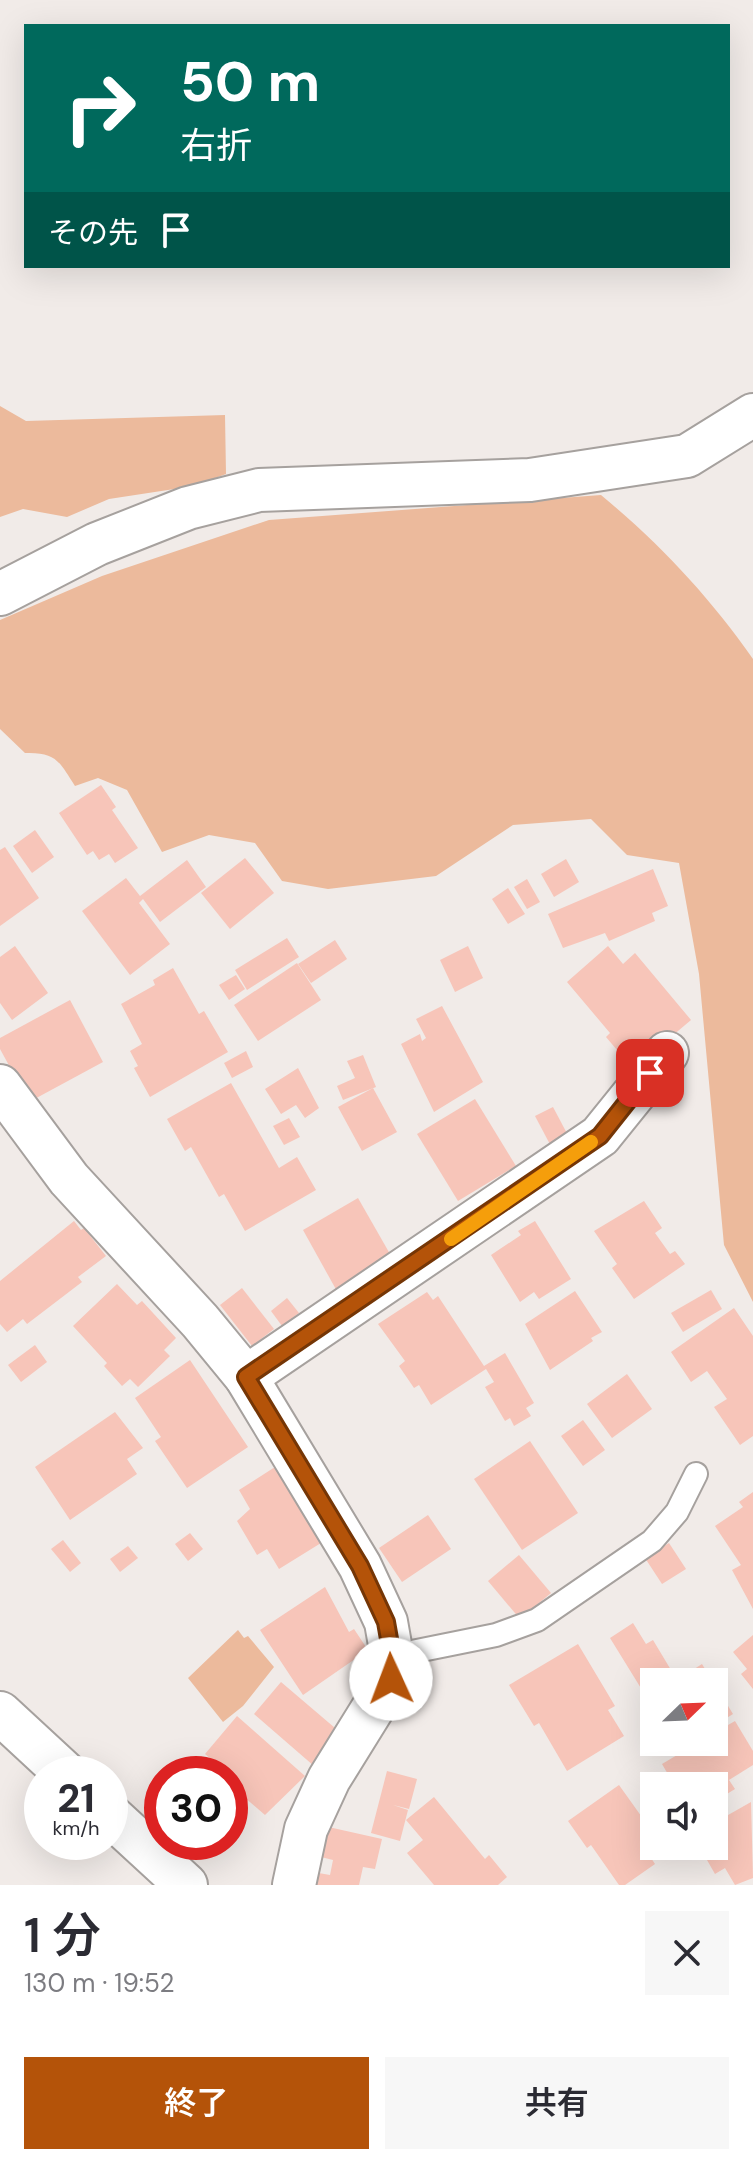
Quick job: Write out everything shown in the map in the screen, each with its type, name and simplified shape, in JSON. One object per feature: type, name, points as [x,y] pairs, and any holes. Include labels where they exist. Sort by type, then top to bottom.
[{"type":"street","points":[[0,594],[97,544],[188,508],[259,490],[530,480],[687,456],[753,415]]},
{"type":"street","points":[[246,1377],[600,1136],[667,1053]]},
{"type":"street","points":[[0,1086],[69,1179],[200,1321],[246,1377],[360,1566],[386,1622],[392,1656],[391,1679],[329,1779],[306,1829],[294,1885]]},
{"type":"street","points":[[0,1713],[47,1756]]},
{"type":"street","points":[[128,1832],[186,1885]]},
{"type":"lane","points":[[392,1656],[496,1635],[537,1620],[652,1541],[677,1512],[696,1474]]},
{"type":"shaded area","points":[[0,406],[26,421],[225,415],[226,474],[194,486],[109,499],[67,517],[23,509],[0,517]]},
{"type":"shaded area","points":[[601,495],[683,572],[753,659],[753,1302],[724,1245],[699,974],[679,863],[627,855],[591,819],[513,825],[436,876],[328,889],[282,881],[255,843],[209,835],[162,852],[127,790],[98,778],[75,786],[56,760],[44,754],[25,753],[0,729],[0,620],[102,576],[269,520]]},
{"type":"shaded area","points":[[238,1630],[244,1638],[248,1636],[274,1667],[243,1706],[223,1722],[188,1678]]},
{"type":"building","points":[[101,785],[116,807],[112,810],[138,848],[115,863],[109,854],[99,860],[93,851],[87,855],[59,813]]},
{"type":"building","points":[[35,830],[54,857],[32,873],[13,846]]},
{"type":"building","points":[[5,847],[39,898],[0,926],[0,850]]},
{"type":"building","points":[[245,858],[274,893],[230,929],[201,893]]},
{"type":"building","points":[[566,859],[579,882],[554,897],[541,874]]},
{"type":"building","points":[[187,860],[206,887],[160,922],[143,899],[139,903],[170,944],[130,975],[82,911],[126,878],[140,896]]},
{"type":"building","points":[[653,869],[668,906],[652,913],[655,921],[609,941],[605,933],[563,948],[548,914]]},
{"type":"building","points":[[527,879],[540,902],[527,909],[514,887]]},
{"type":"building","points":[[508,888],[525,914],[508,924],[492,899]]},
{"type":"building","points":[[287,938],[299,957],[247,990],[235,970]]},
{"type":"building","points":[[335,940],[347,959],[311,983],[298,964]]},
{"type":"building","points":[[15,946],[48,993],[12,1020],[0,1003],[0,957]]},
{"type":"building","points":[[468,946],[483,978],[455,992],[440,960]]},
{"type":"building","points":[[608,946],[623,964],[635,953],[691,1020],[633,1069],[606,1037],[610,1033],[567,982]]},
{"type":"building","points":[[297,963],[321,1000],[258,1041],[234,1005]]},
{"type":"building","points":[[173,968],[199,1014],[204,1011],[228,1052],[150,1097],[134,1068],[138,1066],[130,1051],[142,1044],[121,1004],[155,985],[153,980]]},
{"type":"building","points":[[236,975],[245,989],[229,1000],[219,985]]},
{"type":"building","points":[[70,1000],[103,1062],[29,1102],[0,1049],[0,1038]]},
{"type":"building","points":[[442,1006],[483,1082],[434,1112],[401,1044],[420,1034],[422,1041],[426,1038],[416,1019]]},
{"type":"building","points":[[246,1051],[253,1067],[232,1078],[224,1063]]},
{"type":"building","points":[[363,1055],[376,1087],[343,1100],[337,1086],[355,1078],[347,1061]]},
{"type":"building","points":[[298,1068],[319,1108],[305,1118],[296,1105],[281,1114],[265,1089]]},
{"type":"building","points":[[231,1083],[279,1168],[297,1157],[316,1190],[245,1231],[224,1194],[219,1197],[191,1147],[185,1151],[167,1119]]},
{"type":"building","points":[[373,1088],[397,1132],[362,1151],[338,1107]]},
{"type":"building","points":[[475,1099],[516,1166],[458,1201],[417,1134]]},
{"type":"building","points":[[553,1107],[571,1141],[553,1150],[535,1116]]},
{"type":"building","points":[[289,1118],[300,1137],[284,1145],[273,1126]]},
{"type":"building","points":[[358,1198],[394,1261],[338,1293],[303,1230]]},
{"type":"building","points":[[644,1201],[662,1228],[655,1233],[670,1254],[675,1251],[685,1264],[634,1299],[612,1268],[617,1264],[594,1231]]},
{"type":"building","points":[[74,1221],[81,1230],[84,1228],[106,1256],[78,1277],[82,1282],[27,1324],[23,1319],[7,1332],[0,1324],[0,1281]]},
{"type":"building","points":[[535,1221],[571,1279],[539,1299],[534,1292],[520,1302],[491,1255],[521,1235],[518,1231]]},
{"type":"building","points":[[117,1284],[137,1305],[142,1301],[176,1338],[164,1350],[170,1356],[138,1387],[130,1379],[122,1386],[104,1366],[107,1363],[73,1326]]},
{"type":"building","points":[[242,1288],[274,1329],[252,1346],[220,1305]]},
{"type":"building","points":[[711,1290],[722,1309],[683,1332],[671,1313]]},
{"type":"building","points":[[575,1291],[602,1332],[550,1370],[525,1324]]},
{"type":"building","points":[[427,1292],[433,1300],[438,1296],[484,1366],[505,1353],[534,1403],[526,1408],[531,1416],[514,1426],[510,1418],[505,1421],[485,1387],[494,1382],[486,1369],[431,1405],[419,1385],[414,1388],[399,1366],[405,1361],[378,1324]]},
{"type":"building","points":[[287,1298],[299,1313],[282,1326],[271,1311]]},
{"type":"building","points":[[734,1308],[753,1336],[753,1436],[740,1445],[714,1407],[727,1399],[707,1371],[691,1382],[671,1352]]},
{"type":"building","points":[[35,1345],[47,1362],[21,1382],[8,1365]]},
{"type":"building","points":[[190,1360],[248,1447],[187,1488],[155,1441],[161,1437],[135,1398]]},
{"type":"building","points":[[627,1374],[652,1409],[612,1438],[587,1404]]},
{"type":"building","points":[[115,1412],[143,1448],[127,1459],[137,1474],[70,1520],[35,1467]]},
{"type":"building","points":[[583,1420],[605,1450],[583,1466],[561,1436]]},
{"type":"building","points":[[530,1441],[578,1513],[522,1550],[474,1479]]},
{"type":"building","points":[[275,1467],[321,1543],[279,1569],[267,1549],[257,1555],[237,1521],[250,1509],[239,1490]]},
{"type":"building","points":[[753,1492],[753,1609],[732,1570],[741,1565],[715,1526],[743,1507],[739,1502]]},
{"type":"building","points":[[428,1515],[451,1549],[402,1582],[379,1548]]},
{"type":"building","points":[[190,1533],[203,1549],[188,1561],[175,1544]]},
{"type":"building","points":[[63,1540],[81,1563],[70,1572],[51,1549]]},
{"type":"building","points":[[669,1543],[686,1569],[662,1584],[645,1558]]},
{"type":"building","points":[[128,1546],[138,1558],[120,1572],[110,1559]]},
{"type":"building","points":[[519,1555],[551,1593],[520,1619],[488,1581]]},
{"type":"building","points":[[325,1587],[349,1632],[354,1629],[368,1650],[303,1695],[260,1630]]},
{"type":"building","points":[[633,1623],[646,1644],[653,1640],[670,1668],[640,1668],[640,1687],[610,1638]]},
{"type":"building","points":[[753,1635],[753,1689],[741,1674],[747,1669],[733,1652]]},
{"type":"building","points":[[578,1644],[615,1706],[608,1710],[624,1736],[567,1771],[539,1723],[534,1726],[509,1685]]},
{"type":"building","points":[[281,1682],[335,1728],[332,1731],[339,1737],[314,1766],[254,1714]]},
{"type":"building","points":[[237,1716],[305,1776],[265,1815],[248,1800],[248,1756],[205,1754]]},
{"type":"building","points":[[735,1721],[753,1751],[753,1765],[729,1780],[735,1789],[728,1793],[728,1772],[667,1772],[662,1764],[675,1756],[728,1756],[728,1725]]},
{"type":"building","points":[[387,1771],[417,1779],[409,1809],[393,1805],[408,1810],[400,1841],[371,1833]]},
{"type":"building","points":[[619,1785],[640,1814],[640,1860],[652,1860],[655,1864],[625,1885],[619,1885],[591,1845],[587,1848],[568,1821]]},
{"type":"building","points":[[434,1797],[485,1859],[489,1855],[507,1877],[498,1885],[434,1885],[407,1853],[423,1840],[406,1820]]},
{"type":"building","points":[[751,1802],[753,1878],[735,1885],[725,1868],[715,1874],[707,1860],[728,1860],[728,1815]]},
{"type":"building","points":[[324,1826],[382,1839],[375,1869],[363,1867],[359,1885],[310,1885],[313,1872],[330,1875],[333,1860],[317,1856]]},
{"type":"slow traffic","points":[[451,1239],[591,1142]]},
{"type":"route","points":[[391,1679],[392,1656],[386,1622],[360,1566],[246,1377],[600,1136],[650,1073]]}]
